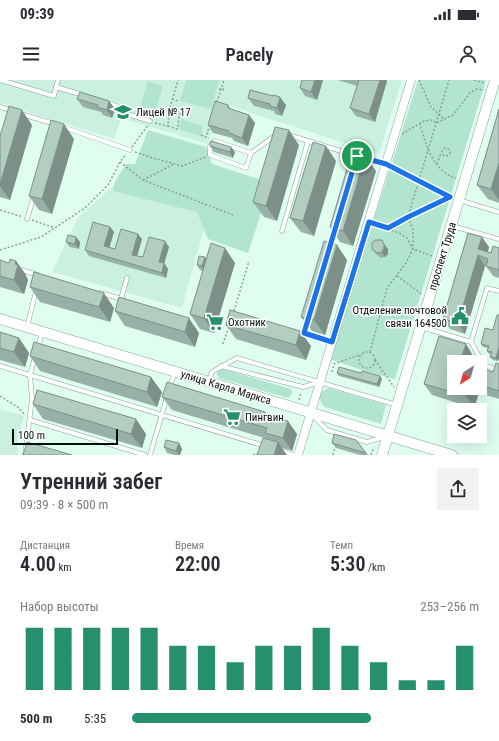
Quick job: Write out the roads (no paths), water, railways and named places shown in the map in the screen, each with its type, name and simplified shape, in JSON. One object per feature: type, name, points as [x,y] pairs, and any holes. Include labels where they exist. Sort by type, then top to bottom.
[{"type":"street","points":[[298,455],[411,80]]},
{"type":"street","name":"проспект Труда","points":[[382,455],[495,80]]},
{"type":"street","name":"улица Карла Маркса","points":[[0,319],[452,455]]},
{"type":"lane","points":[[0,80],[54,96],[58,80]]},
{"type":"lane","points":[[495,80],[499,81]]},
{"type":"lane","points":[[56,87],[86,96]]},
{"type":"lane","points":[[99,100],[119,107],[118,111],[150,121]]},
{"type":"lane","points":[[0,108],[130,150]]},
{"type":"lane","points":[[54,132],[56,125]]},
{"type":"lane","points":[[251,153],[215,141],[210,146],[210,155],[246,168],[251,153],[276,136],[282,134],[386,164]]},
{"type":"lane","points":[[282,232],[308,141]]},
{"type":"lane","points":[[355,164],[357,156]]},
{"type":"lane","points":[[27,219],[36,190]]},
{"type":"lane","points":[[459,200],[499,212]]},
{"type":"lane","points":[[328,253],[337,223]]},
{"type":"lane","points":[[451,226],[499,239]]},
{"type":"lane","points":[[13,268],[40,276],[38,282]]},
{"type":"lane","points":[[121,299],[127,278]]},
{"type":"lane","points":[[27,327],[36,288]]},
{"type":"lane","points":[[471,342],[488,288],[499,291]]},
{"type":"lane","points":[[99,292],[128,301]]},
{"type":"lane","points":[[304,333],[309,319]]},
{"type":"lane","points":[[420,327],[471,342],[484,365],[499,370]]},
{"type":"lane","points":[[297,331],[332,342]]},
{"type":"lane","points":[[25,455],[32,399],[30,375],[43,332]]},
{"type":"lane","points":[[209,382],[212,372],[237,358],[397,405]]},
{"type":"lane","points":[[0,366],[270,448]]},
{"type":"lane","points":[[222,366],[303,387],[320,382]]},
{"type":"lane","points":[[150,455],[175,372]]},
{"type":"lane","points":[[30,420],[145,455]]},
{"type":"lane","points":[[275,450],[293,455]]},
{"type":"place","name":"Лицей № 17","points":[[123,112]]},
{"type":"place","name":"Отделение почтовой связи 164500","points":[[460,316]]},
{"type":"place","name":"Охотник","points":[[215,322]]},
{"type":"place","name":"Пингвин","points":[[232,417]]}]
